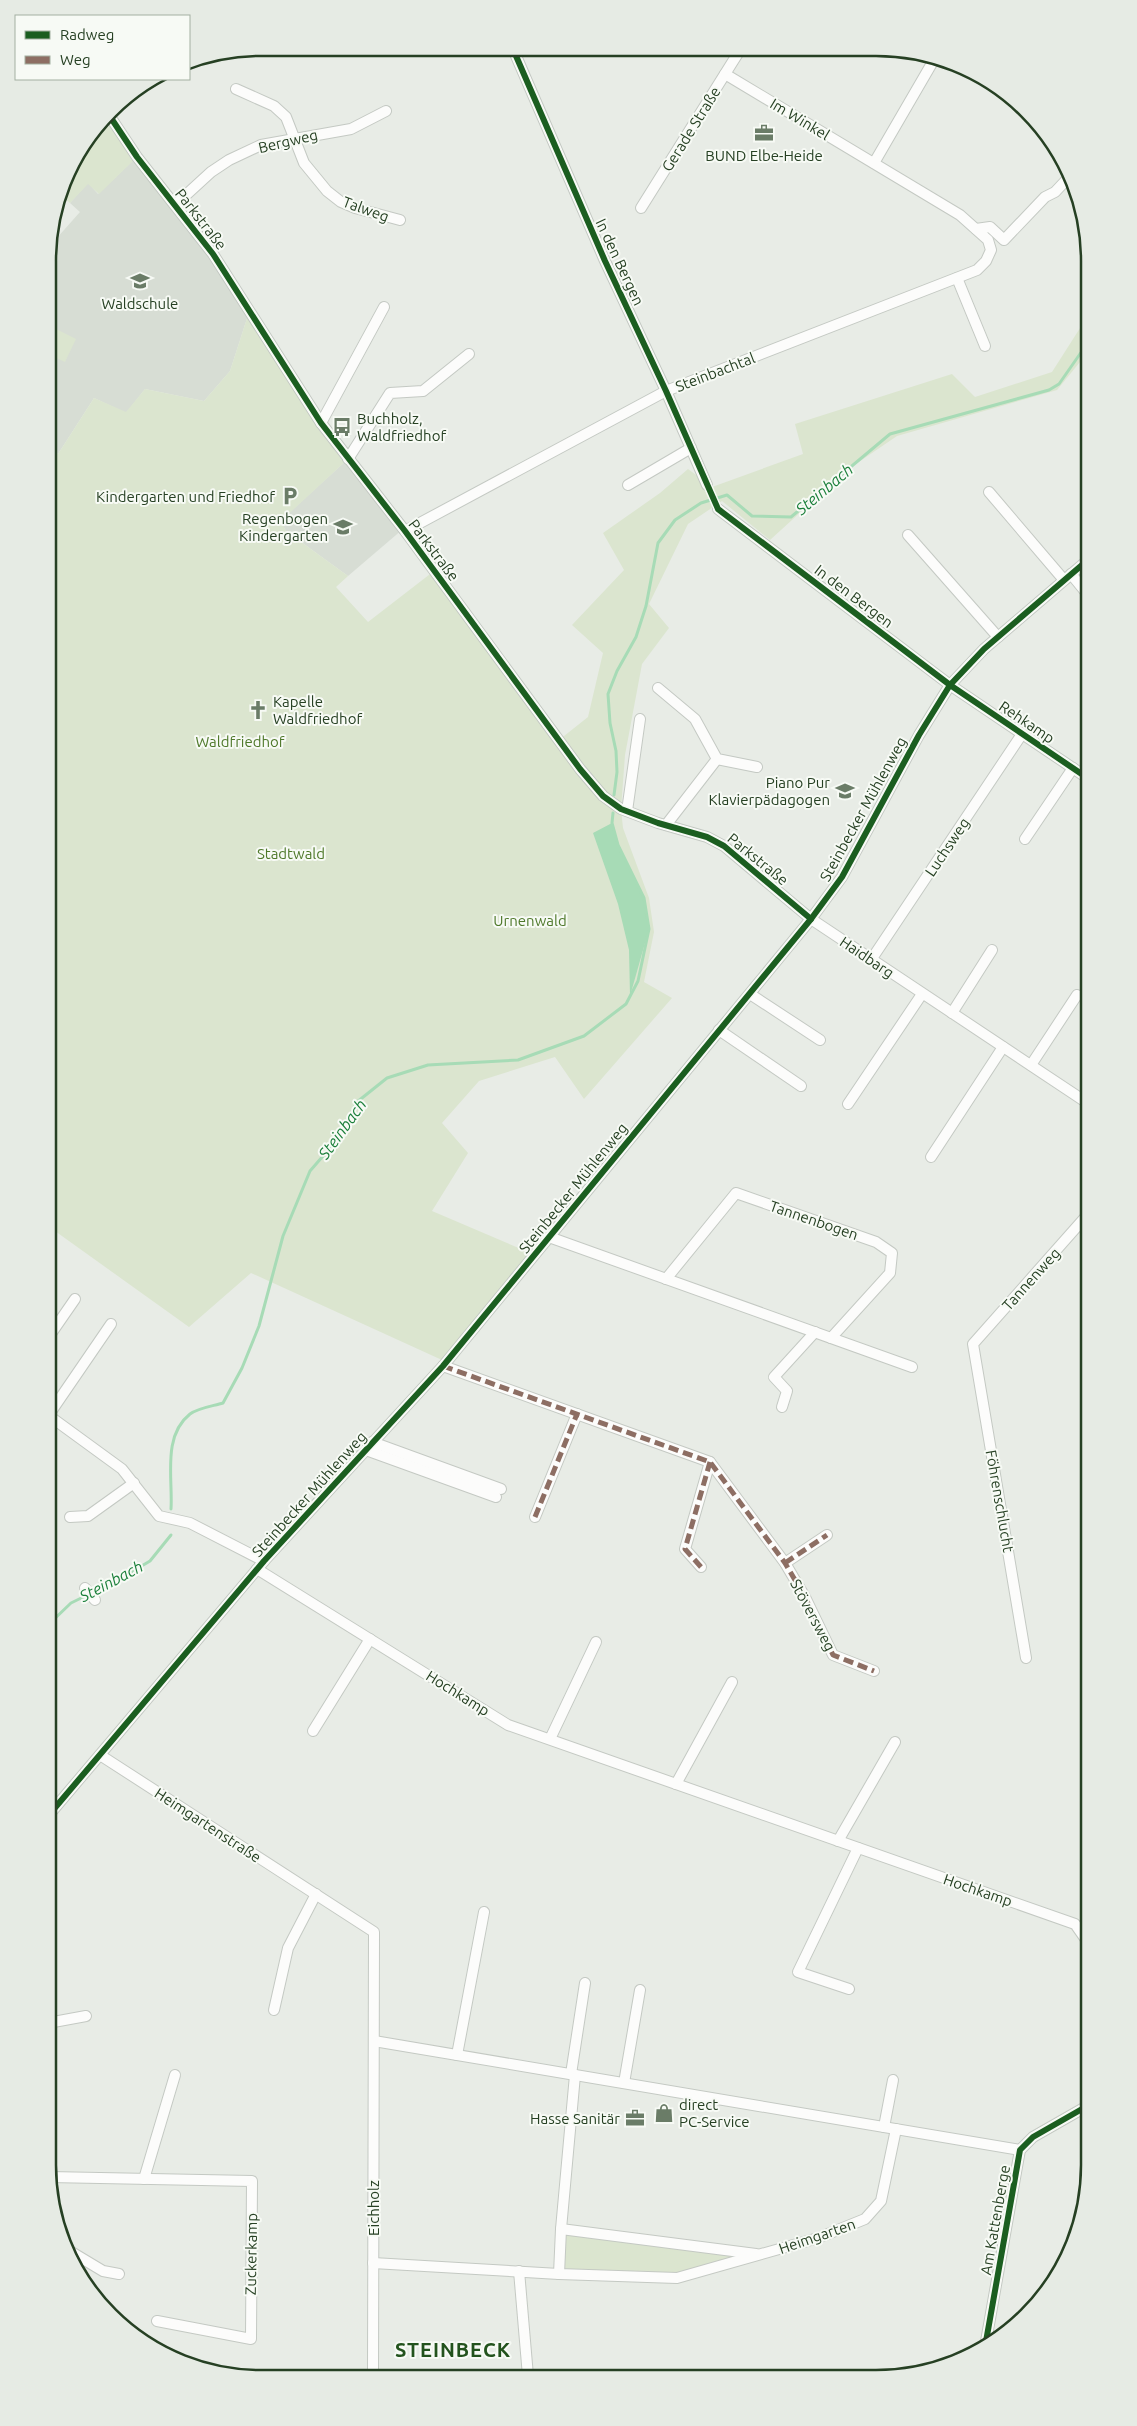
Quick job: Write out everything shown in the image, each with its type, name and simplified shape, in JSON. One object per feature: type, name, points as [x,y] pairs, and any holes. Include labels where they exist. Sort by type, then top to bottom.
[{"type":"street","name":"In den Bergen","points":[[516,56],[605,262],[666,391],[707,485]]},
{"type":"street","name":"Gerade Straße","points":[[641,208],[736,56]]},
{"type":"street","points":[[874,163],[932,64]]},
{"type":"street","name":"Im Winkel","points":[[725,74],[960,215],[976,229]]},
{"type":"street","name":"Talweg","points":[[236,89],[274,106],[286,117],[304,163],[327,191],[342,202],[355,208],[400,220]]},
{"type":"street","name":"Bergweg","points":[[175,205],[211,172],[229,160],[262,145],[295,137],[351,128],[386,111]]},
{"type":"street","name":"Parkstraße","points":[[112,120],[137,157],[218,262],[321,423],[405,531],[580,769],[603,796],[627,811],[707,837],[724,846],[811,919]]},
{"type":"street","points":[[976,229],[990,227],[1004,240],[1044,197],[1055,192],[1065,182]]},
{"type":"street","name":"Steinbachtal","points":[[405,531],[666,391],[977,270],[986,261],[992,250],[988,240],[976,229]]},
{"type":"street","points":[[957,278],[985,346]]},
{"type":"street","points":[[321,423],[384,307]]},
{"type":"street","points":[[348,459],[390,392],[423,390],[469,354]]},
{"type":"street","points":[[628,485],[691,448]]},
{"type":"street","points":[[988,492],[1081,589]]},
{"type":"street","name":"In den Bergen","points":[[718,509],[950,685]]},
{"type":"street","points":[[908,535],[998,637]]},
{"type":"street","name":"Steinbecker Mühlenweg","points":[[56,1807],[261,1565],[443,1366],[811,919],[842,877],[919,734],[950,685],[998,637],[1081,566]]},
{"type":"street","name":"Rehkamp","points":[[950,685],[1081,774]]},
{"type":"street","points":[[658,688],[695,719],[717,759],[757,767]]},
{"type":"street","points":[[627,811],[640,719]]},
{"type":"street","name":"Luchsweg","points":[[871,960],[1022,734]]},
{"type":"street","points":[[666,825],[717,759]]},
{"type":"street","points":[[1025,839],[1073,768]]},
{"type":"street","name":"Haidbarg","points":[[811,919],[1081,1099]]},
{"type":"street","points":[[952,1013],[992,950]]},
{"type":"street","points":[[750,994],[820,1040]]},
{"type":"street","points":[[848,1104],[922,994]]},
{"type":"street","points":[[1030,1066],[1077,995]]},
{"type":"street","points":[[720,1030],[801,1086]]},
{"type":"street","points":[[931,1157],[1002,1047]]},
{"type":"street","name":"Tannenbogen","points":[[666,1279],[736,1193],[876,1242],[892,1254],[890,1273],[830,1338]]},
{"type":"street","name":"Tannenweg","points":[[973,1344],[1081,1223]]},
{"type":"street","points":[[549,1237],[912,1367]]},
{"type":"street","points":[[56,1326],[75,1299]]},
{"type":"street","points":[[56,1403],[111,1324]]},
{"type":"street","points":[[782,1407],[787,1391],[774,1378],[815,1332]]},
{"type":"street","name":"Föhrenschlucht","points":[[973,1344],[1026,1658]]},
{"type":"street","points":[[443,1366],[710,1462],[685,1549],[701,1567]]},
{"type":"street","points":[[536,1517],[576,1414]]},
{"type":"street","name":"Hochkamp","points":[[56,1421],[122,1469],[159,1516],[190,1523],[261,1565],[370,1639],[508,1724],[1075,1924],[1081,1933]]},
{"type":"street","name":"Steinbecker Mühlenweg","points":[[369,1446],[499,1493]]},
{"type":"street","name":"Stöversweg","points":[[710,1462],[785,1563],[805,1597],[833,1656],[874,1670]]},
{"type":"street","points":[[70,1517],[88,1516],[134,1483]]},
{"type":"street","name":"Stöversweg","points":[[785,1563],[827,1535]]},
{"type":"street","points":[[85,1588],[95,1600]]},
{"type":"street","points":[[313,1731],[370,1639]]},
{"type":"street","points":[[550,1739],[596,1642]]},
{"type":"street","points":[[676,1784],[732,1682]]},
{"type":"street","points":[[838,1841],[895,1742]]},
{"type":"street","name":"Heimgartenstraße","points":[[100,1755],[374,1932],[374,2042]]},
{"type":"street","points":[[849,1989],[798,1972],[858,1848]]},
{"type":"street","points":[[274,2010],[288,1948],[316,1894]]},
{"type":"street","points":[[456,2055],[484,1912]]},
{"type":"street","points":[[559,2274],[573,2075],[585,1983]]},
{"type":"street","points":[[624,2083],[640,1990]]},
{"type":"street","points":[[56,2022],[86,2016]]},
{"type":"street","points":[[374,2042],[1020,2150]]},
{"type":"street","name":"Eichholz","points":[[373,2370],[374,2042]]},
{"type":"street","points":[[144,2179],[175,2075]]},
{"type":"street","points":[[884,2127],[893,2080]]},
{"type":"street","name":"Am Kattenberge","points":[[987,2337],[1020,2150],[1033,2137],[1081,2110]]},
{"type":"street","name":"Heimgarten","points":[[373,2263],[559,2274],[677,2278],[818,2238],[865,2219],[881,2201],[896,2129]]},
{"type":"street","name":"Zuckerkamp","points":[[57,2177],[252,2181],[251,2339],[157,2321]]},
{"type":"street","name":"Heimgarten","points":[[561,2228],[762,2254]]},
{"type":"street","points":[[77,2256],[103,2271],[119,2274]]},
{"type":"street","points":[[519,2272],[527,2370]]},
{"type":"shaded area","name":"Waldschule","points":[[137,157],[250,309],[230,371],[204,401],[145,389],[126,413],[94,398],[58,454],[56,453],[56,261],[58,237],[80,212],[70,203],[88,183],[98,194]]},
{"type":"shaded area","points":[[348,459],[403,529],[348,576],[286,531],[280,521]]},
{"type":"shaded area","points":[[612,823],[618,845],[644,898],[649,929],[630,996],[629,950],[618,904],[593,833]]},
{"type":"green space","points":[[114,123],[137,157],[99,194],[88,184],[70,203],[66,199],[77,171],[105,129]]},
{"type":"green space","name":"Stadtwald","points":[[250,309],[348,459],[281,521],[286,531],[348,576],[336,587],[368,622],[434,571],[559,740],[588,717],[603,653],[572,625],[624,570],[603,533],[660,493],[688,469],[712,487],[803,454],[795,424],[952,374],[975,397],[1052,372],[1081,327],[1081,361],[1057,390],[897,436],[847,470],[770,540],[722,501],[688,524],[649,604],[669,628],[642,664],[625,755],[621,809],[623,828],[649,898],[654,932],[644,982],[672,998],[584,1099],[555,1057],[479,1081],[442,1123],[468,1153],[432,1211],[535,1255],[443,1366],[442,1360],[251,1273],[189,1327],[56,1232],[56,453],[58,454],[94,398],[126,412],[145,389],[204,401],[230,371]]},
{"type":"green space","points":[[56,329],[76,339],[65,362],[56,358]]},
{"type":"green space","points":[[561,2229],[762,2254],[677,2278],[559,2274]]},
{"type":"waterway","name":"Steinbach","points":[[614,795],[617,772],[616,751],[610,723],[608,694],[617,671],[636,637],[646,606],[658,543],[675,520],[701,503],[727,495],[752,516],[791,517],[890,434],[1049,390],[1059,384],[1081,352]]},
{"type":"waterway","name":"Steinbach","points":[[171,1509],[172,1446],[181,1423],[193,1412],[223,1403],[242,1368],[259,1326],[283,1236],[310,1171],[336,1141],[357,1102],[387,1078],[428,1065],[518,1060],[584,1036],[626,1004],[638,981],[649,929],[644,898],[618,845],[612,823],[613,813]]},
{"type":"waterway","name":"Steinbach","points":[[56,1617],[71,1603],[118,1580],[150,1561],[171,1535]]},
{"type":"marked path","points":[[443,1366],[710,1462],[785,1563],[805,1597],[833,1655],[874,1671]]},
{"type":"marked path","points":[[535,1517],[577,1414]]},
{"type":"marked path","points":[[701,1567],[685,1549],[710,1462]]},
{"type":"marked path","points":[[785,1563],[827,1535]]},
{"type":"cycle path","points":[[516,56],[605,261],[666,391],[718,509],[950,685],[1081,774]]},
{"type":"cycle path","points":[[112,120],[137,157],[213,254],[321,423],[405,531],[580,769],[603,796],[621,809],[658,823],[707,837],[724,846],[811,919]]},
{"type":"cycle path","points":[[56,1807],[264,1561],[443,1366],[811,919],[842,877],[919,735],[950,685],[984,649],[1081,566]]},
{"type":"cycle path","points":[[987,2337],[1020,2150],[1033,2137],[1081,2110]]},
{"type":"place","name":"BUND Elbe-Heide","points":[[764,133]]},
{"type":"place","name":"Waldschule","points":[[140,281]]},
{"type":"place","name":"Buchholz, Waldfriedhof","points":[[342,427]]},
{"type":"place","name":"Kindergarten und Friedhof","points":[[290,496]]},
{"type":"place","name":"Regenbogen Kindergarten","points":[[343,527]]},
{"type":"place","name":"Kapelle Waldfriedhof","points":[[258,710]]},
{"type":"place","name":"Piano Pur Klavierpädagogen","points":[[845,791]]},
{"type":"place","name":"direct PC-Service","points":[[664,2113]]},
{"type":"place","name":"Hasse Sanitär","points":[[635,2118]]},
{"type":"district","name":"STEINBECK","points":[[453,2349]]},
{"type":"park label","name":"Waldfriedhof","points":[[240,741]]},
{"type":"park label","name":"Urnenwald","points":[[530,920]]}]
